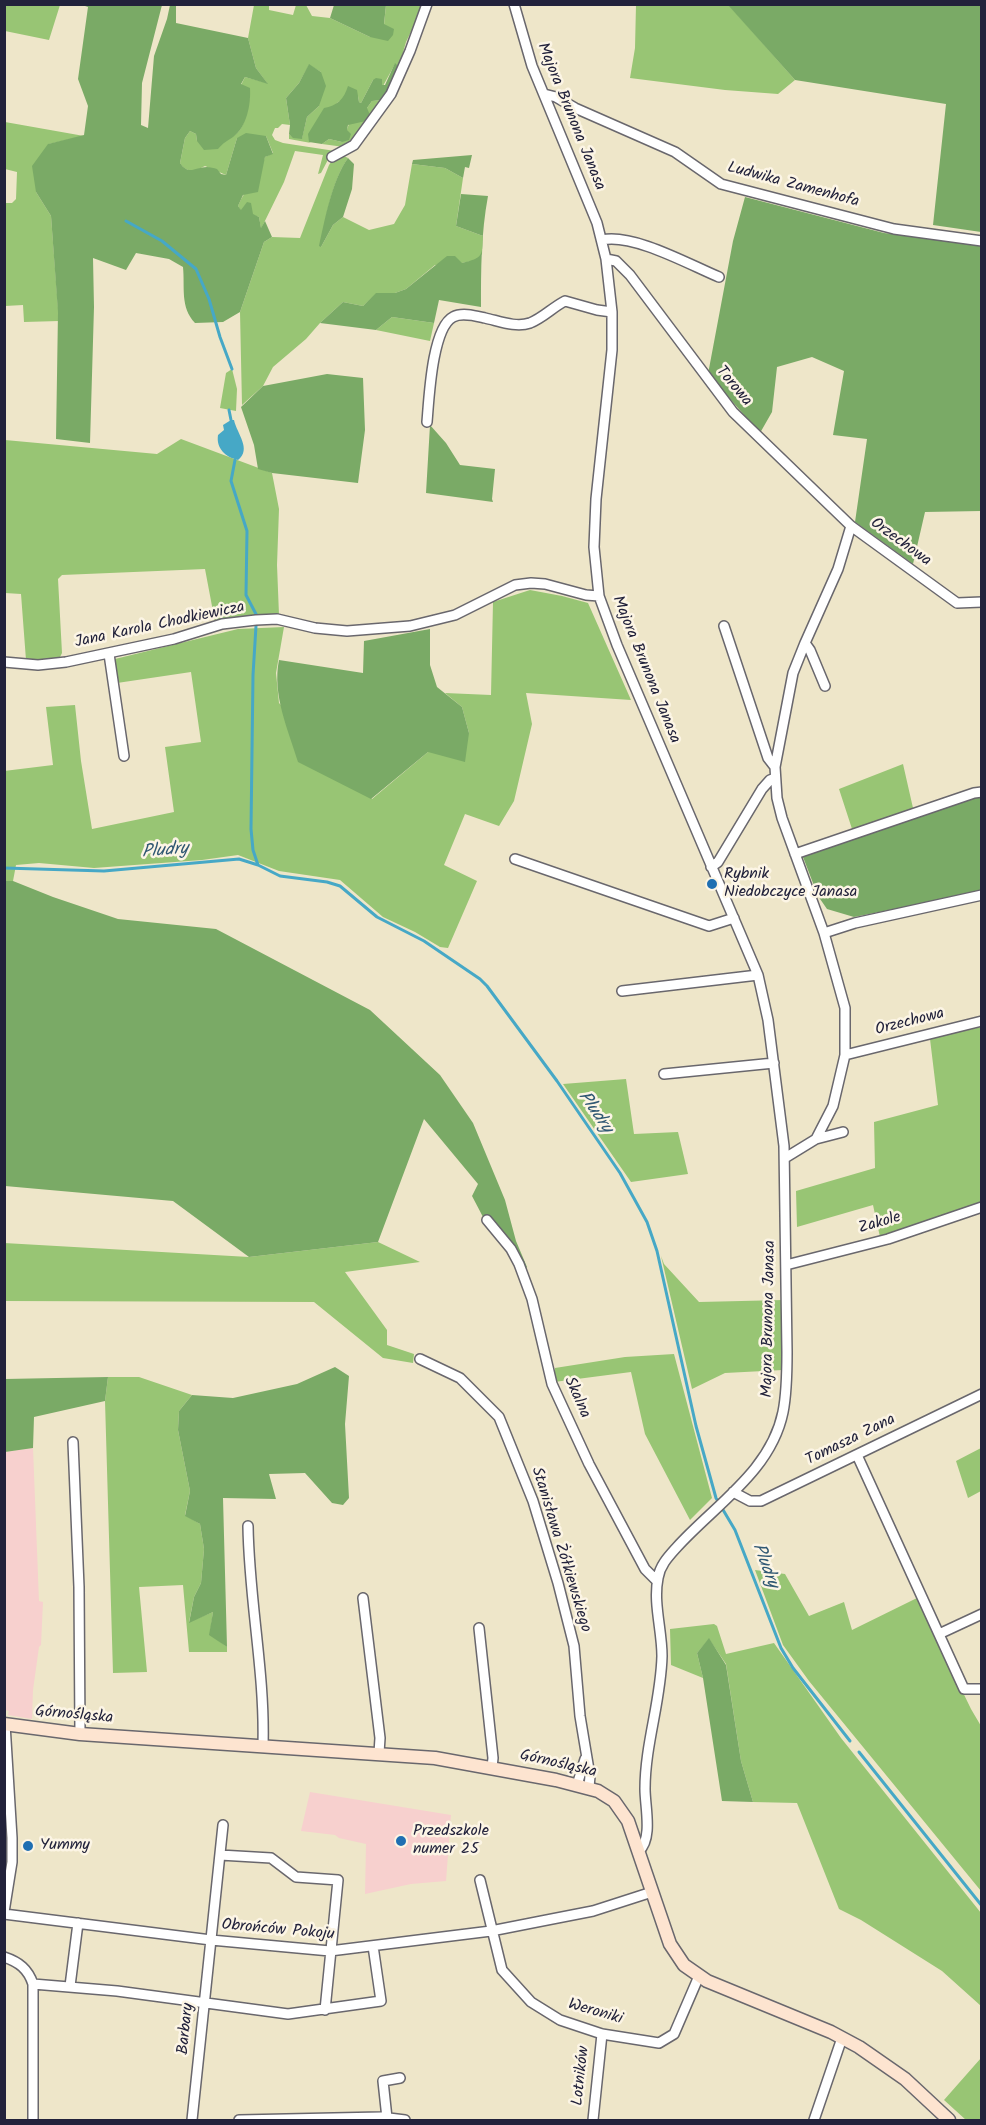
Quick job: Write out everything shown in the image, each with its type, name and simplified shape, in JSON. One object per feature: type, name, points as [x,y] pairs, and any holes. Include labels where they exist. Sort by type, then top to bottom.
[{"type":"street","points":[[332,157],[354,145],[390,94],[407,59],[427,4]]},
{"type":"street","name":"Majora Brunona Janasa","points":[[514,4],[532,66],[602,240],[606,259],[612,312],[612,359],[594,517],[594,557],[599,596],[617,645],[758,975],[774,1063],[785,1158],[787,1376],[783,1413],[776,1435],[755,1469],[666,1559],[657,1581]]},
{"type":"street","name":"Ludwika Zamenhofa","points":[[544,94],[556,97],[575,108],[675,152],[721,184],[894,229],[981,241]]},
{"type":"street","points":[[602,240],[611,238],[634,241],[719,278]]},
{"type":"street","name":"Torowa","points":[[606,259],[616,261],[630,275],[733,412],[851,526]]},
{"type":"street","points":[[427,422],[436,348],[443,329],[451,318],[460,315],[473,316],[523,325],[537,320],[565,301],[612,312]]},
{"type":"street","name":"Orzechowa","points":[[816,1139],[833,1106],[845,1055],[845,1008],[824,933],[782,818],[775,778],[793,673],[804,643],[838,569],[851,526],[957,603],[981,602]]},
{"type":"street","name":"Jana Karola Chodkiewicza","points":[[4,662],[38,664],[66,662],[174,639],[222,624],[256,620],[277,619],[315,628],[347,631],[410,626],[455,615],[499,592],[523,584],[545,584],[586,595],[599,596]]},
{"type":"street","points":[[724,626],[768,758],[776,767]]},
{"type":"street","points":[[804,643],[810,650],[825,686]]},
{"type":"street","points":[[109,654],[124,756]]},
{"type":"street","points":[[711,867],[718,862],[762,789],[775,778]]},
{"type":"street","points":[[795,854],[981,792]]},
{"type":"street","points":[[515,859],[709,926],[734,918]]},
{"type":"street","points":[[824,933],[855,923],[981,895]]},
{"type":"street","points":[[622,991],[758,975]]},
{"type":"street","name":"Orzechowa","points":[[845,1055],[981,1021]]},
{"type":"street","points":[[664,1074],[774,1063]]},
{"type":"street","points":[[785,1158],[816,1139],[843,1132]]},
{"type":"street","name":"Zakole","points":[[786,1265],[888,1239],[981,1207]]},
{"type":"street","name":"Skalna","points":[[488,1220],[511,1249],[525,1279],[552,1384],[585,1454],[645,1569],[657,1581]]},
{"type":"street","name":"Stanisława Żółkiewskiego","points":[[420,1359],[460,1378],[499,1417],[532,1501],[574,1646],[590,1776],[583,1786]]},
{"type":"street","name":"Tomasza Zana","points":[[730,1495],[750,1501],[760,1501],[981,1394]]},
{"type":"street","points":[[72,1442],[79,1587],[80,1734]]},
{"type":"street","points":[[856,1455],[964,1689],[981,1689]]},
{"type":"street","points":[[248,1526],[248,1561],[262,1697],[263,1745]]},
{"type":"street","points":[[639,1851],[644,1846],[646,1838],[646,1763],[661,1669],[662,1638],[657,1581]]},
{"type":"street","points":[[363,1598],[380,1738],[379,1753]]},
{"type":"street","points":[[939,1634],[981,1614]]},
{"type":"street","points":[[479,1628],[493,1758],[492,1767]]},
{"type":"street","points":[[4,1913],[12,1862],[5,1724]]},
{"type":"street","name":"Górnośląska","points":[[5,1724],[80,1734],[435,1758],[583,1786],[604,1794],[618,1806],[628,1821],[672,1949],[684,1965],[699,1976],[860,2046],[892,2069],[949,2121]]},
{"type":"street","name":"Barbary","points":[[192,2121],[223,1825]]},
{"type":"street","points":[[220,1855],[271,1858],[296,1877],[338,1880],[325,2010]]},
{"type":"street","name":"Weroniki","points":[[480,1880],[502,1970],[531,2002],[560,2020],[602,2034],[660,2043],[674,2034],[699,1976]]},
{"type":"street","name":"Obrońców Pokoju","points":[[4,1913],[211,1940],[330,1951],[491,1931],[593,1911],[652,1892]]},
{"type":"street","points":[[70,1986],[78,1923]]},
{"type":"street","points":[[33,1984],[70,1986],[288,2014],[325,2010],[381,2001],[374,1946]]},
{"type":"street","points":[[4,1957],[21,1965],[33,1984],[33,2121]]},
{"type":"street","name":"Lotników","points":[[593,2121],[602,2034]]},
{"type":"street","points":[[814,2121],[842,2038]]},
{"type":"street","points":[[387,2118],[382,2081],[400,2078]]},
{"type":"street","points":[[239,2121],[387,2118],[405,2121]]},
{"type":"shaded area","points":[[33,1448],[39,1601],[43,1602],[41,1645],[33,1690],[32,1719],[8,1715],[9,1711],[5,1710],[4,1452]]},
{"type":"shaded area","name":"Przedszkole numer 25","points":[[310,1792],[451,1815],[446,1881],[411,1884],[365,1894],[366,1844],[335,1835],[301,1831]]},
{"type":"green space","points":[[728,4],[795,80],[778,94],[630,78],[635,48],[636,5]]},
{"type":"green space","points":[[4,5],[60,5],[49,40],[5,31]]},
{"type":"green space","points":[[82,5],[162,5],[142,83],[141,125],[148,128],[154,56],[170,5],[176,5],[176,23],[248,38],[256,68],[268,84],[245,77],[241,84],[250,88],[250,101],[245,121],[238,133],[218,149],[204,150],[197,141],[196,134],[190,131],[185,138],[180,163],[189,170],[209,167],[226,175],[237,138],[246,133],[266,136],[273,154],[265,157],[258,192],[243,195],[238,206],[241,210],[247,202],[251,203],[253,214],[259,217],[261,228],[265,221],[272,237],[264,242],[240,312],[223,322],[195,323],[185,304],[183,267],[169,259],[136,253],[126,270],[93,258],[90,443],[56,439],[58,312],[51,216],[36,192],[32,166],[48,144],[84,135],[88,106],[78,79],[88,7]]},
{"type":"green space","points":[[254,5],[269,5],[269,10],[293,15],[296,5],[306,5],[312,16],[330,18],[370,37],[384,25],[386,5],[424,5],[406,42],[398,70],[395,64],[383,86],[373,80],[361,103],[358,96],[338,102],[309,142],[311,143],[289,139],[289,134],[294,138],[302,138],[307,117],[319,106],[321,72],[309,65],[299,83],[286,98],[290,125],[282,124],[275,128],[272,135],[275,140],[283,143],[335,151],[321,173],[318,174],[323,155],[295,151],[284,182],[261,229],[259,217],[241,211],[238,206],[260,170],[265,157],[273,153],[266,136],[237,138],[226,175],[205,166],[188,170],[180,163],[185,138],[190,131],[196,134],[197,141],[222,140],[237,133],[245,119],[250,94],[241,85],[245,77],[267,83],[256,68],[248,38]]},
{"type":"green space","points":[[334,5],[386,5],[384,24],[394,29],[393,35],[388,41],[370,37],[330,18]]},
{"type":"green space","points":[[728,5],[981,5],[981,232],[933,225],[946,104],[795,80]]},
{"type":"green space","points":[[395,63],[398,70],[383,100],[372,101],[367,108],[370,115],[366,121],[348,125],[347,130],[351,134],[349,140],[342,142],[329,139],[322,144],[309,142],[308,134],[324,108],[333,106],[339,101],[348,86],[357,90],[361,103],[373,80],[382,79],[382,85],[385,85]]},
{"type":"green space","points":[[309,64],[321,72],[326,86],[319,106],[307,117],[302,139],[293,138],[289,134],[286,98],[299,83]]},
{"type":"green space","points":[[383,100],[351,144],[344,147],[322,144],[329,139],[342,142],[349,124],[372,101]]},
{"type":"green space","points":[[5,122],[84,136],[49,144],[36,192],[51,216],[59,321],[24,322],[23,305],[5,306],[4,203],[12,203],[16,199],[17,172],[5,169]]},
{"type":"green space","points":[[342,155],[348,158],[333,189],[321,247],[333,225],[343,217],[369,230],[394,224],[405,205],[412,164],[445,168],[463,178],[456,226],[483,236],[482,254],[477,260],[435,265],[406,289],[395,293],[377,293],[363,306],[343,302],[306,339],[273,367],[263,386],[242,405],[240,312],[264,242],[272,237],[300,238],[329,165],[334,158]]},
{"type":"green space","points":[[472,155],[469,168],[465,167],[463,178],[445,168],[412,164],[413,160]]},
{"type":"green space","points":[[348,158],[354,164],[352,189],[343,217],[333,225],[321,247],[319,246],[330,200],[342,167]]},
{"type":"green space","points":[[461,194],[488,196],[483,236],[456,226]]},
{"type":"green space","points":[[745,197],[884,233],[981,245],[981,511],[925,512],[913,564],[855,522],[867,439],[833,435],[844,371],[812,357],[777,367],[772,412],[760,433],[708,374],[733,241]]},
{"type":"green space","points":[[482,249],[481,307],[439,300],[434,323],[392,317],[376,330],[320,323],[343,302],[363,306],[376,293],[395,293],[406,289],[447,256],[455,256],[462,263],[478,258]]},
{"type":"green space","points":[[392,317],[434,323],[430,341],[376,330]]},
{"type":"green space","points":[[232,369],[237,389],[236,411],[220,408],[226,373]]},
{"type":"green space","points":[[327,374],[363,378],[365,430],[358,483],[272,473],[258,469],[254,445],[241,407],[263,386]]},
{"type":"green space","points":[[430,425],[446,443],[460,465],[495,469],[493,502],[426,493]]},
{"type":"green space","points":[[181,439],[272,473],[279,509],[277,565],[279,615],[215,622],[205,569],[62,575],[58,579],[62,653],[59,659],[26,660],[21,594],[5,593],[5,440],[157,454]]},
{"type":"green space","points":[[530,590],[588,603],[631,700],[526,693],[532,724],[514,801],[499,826],[465,814],[444,865],[477,881],[448,948],[440,947],[383,917],[340,880],[279,871],[238,855],[94,868],[39,863],[16,865],[13,881],[5,881],[4,771],[53,765],[46,707],[75,705],[92,829],[174,812],[165,747],[201,742],[191,672],[117,683],[115,659],[238,629],[284,627],[276,673],[279,703],[372,799],[428,752],[469,733],[462,707],[445,693],[491,695],[493,602]]},
{"type":"green space","points":[[430,629],[430,665],[437,687],[462,707],[469,733],[465,762],[428,752],[371,799],[298,762],[279,699],[277,673],[279,660],[363,673],[364,641]]},
{"type":"green space","points":[[903,764],[913,808],[853,832],[839,789]]},
{"type":"green space","points":[[981,795],[981,892],[854,917],[827,909],[818,896],[803,857],[923,813]]},
{"type":"green space","points":[[4,881],[13,881],[118,919],[216,929],[370,1010],[440,1075],[473,1123],[505,1200],[516,1241],[527,1267],[523,1272],[511,1246],[488,1215],[483,1217],[472,1196],[478,1184],[424,1119],[378,1242],[249,1257],[173,1201],[5,1186]]},
{"type":"green space","points":[[981,1027],[981,1203],[880,1237],[873,1205],[797,1227],[796,1191],[875,1168],[874,1122],[938,1105],[930,1039]]},
{"type":"green space","points":[[626,1079],[634,1134],[678,1132],[688,1174],[631,1182],[563,1084]]},
{"type":"green space","points":[[378,1242],[420,1262],[345,1272],[387,1330],[387,1345],[414,1354],[413,1363],[383,1358],[314,1302],[5,1301],[4,1243],[249,1257]]},
{"type":"green space","points":[[661,1256],[664,1264],[699,1302],[784,1300],[783,1370],[725,1373],[692,1389]]},
{"type":"green space","points":[[674,1354],[712,1498],[690,1520],[645,1434],[631,1372],[554,1382],[555,1368],[625,1357]]},
{"type":"green space","points":[[335,1367],[349,1376],[345,1424],[349,1498],[343,1505],[332,1503],[305,1473],[269,1474],[276,1499],[223,1498],[227,1647],[209,1635],[213,1612],[189,1623],[194,1597],[201,1583],[204,1549],[200,1524],[185,1516],[190,1491],[178,1430],[179,1411],[192,1395],[233,1398],[297,1384]]},
{"type":"green space","points":[[108,1377],[139,1377],[192,1395],[179,1411],[178,1430],[190,1491],[185,1515],[200,1524],[204,1549],[201,1583],[194,1597],[189,1622],[213,1612],[210,1634],[227,1647],[227,1652],[189,1652],[183,1585],[139,1587],[147,1672],[113,1673],[105,1401]]},
{"type":"green space","points":[[108,1377],[105,1401],[34,1417],[33,1448],[5,1452],[5,1379]]},
{"type":"green space","points":[[981,1448],[981,1491],[968,1498],[956,1461]]},
{"type":"green space","points":[[755,1570],[785,1574],[809,1616],[844,1602],[852,1630],[917,1598],[981,1726],[981,1891],[809,1681],[783,1645]]},
{"type":"green space","points":[[714,1624],[717,1626],[726,1654],[774,1643],[841,1738],[981,1913],[981,2006],[942,1971],[861,1920],[839,1909],[797,1803],[753,1802],[741,1761],[726,1664],[709,1639],[697,1653],[703,1678],[671,1665],[670,1629]]},
{"type":"green space","points":[[709,1638],[726,1665],[741,1761],[753,1802],[722,1801],[697,1653]]},
{"type":"green space","points":[[981,2058],[981,2120],[966,2120],[944,2100]]},
{"type":"water","points":[[234,420],[244,446],[242,456],[238,460],[225,454],[218,444],[218,435],[224,430],[223,425]]},
{"type":"waterway","points":[[126,221],[162,241],[196,269],[209,299],[232,369]]},
{"type":"waterway","points":[[229,410],[231,420]]},
{"type":"waterway","points":[[235,460],[231,481],[247,531],[246,595],[257,616]]},
{"type":"waterway","points":[[256,626],[251,829],[253,850],[258,865]]},
{"type":"waterway","name":"Pludry","points":[[4,868],[104,871],[239,859],[280,876],[327,882],[340,886],[377,917],[424,941],[487,986],[557,1081],[620,1173],[647,1222],[657,1251],[696,1426],[716,1498],[735,1530],[781,1648],[793,1668],[850,1741]]},
{"type":"waterway","name":"Pludry","points":[[859,1752],[982,1906]]},
{"type":"place","name":"Rybnik Niedobczyce Janasa","points":[[712,884]]},
{"type":"place","name":"Przedszkole numer 25","points":[[401,1841]]},
{"type":"place","name":"Yummy","points":[[28,1846]]}]
